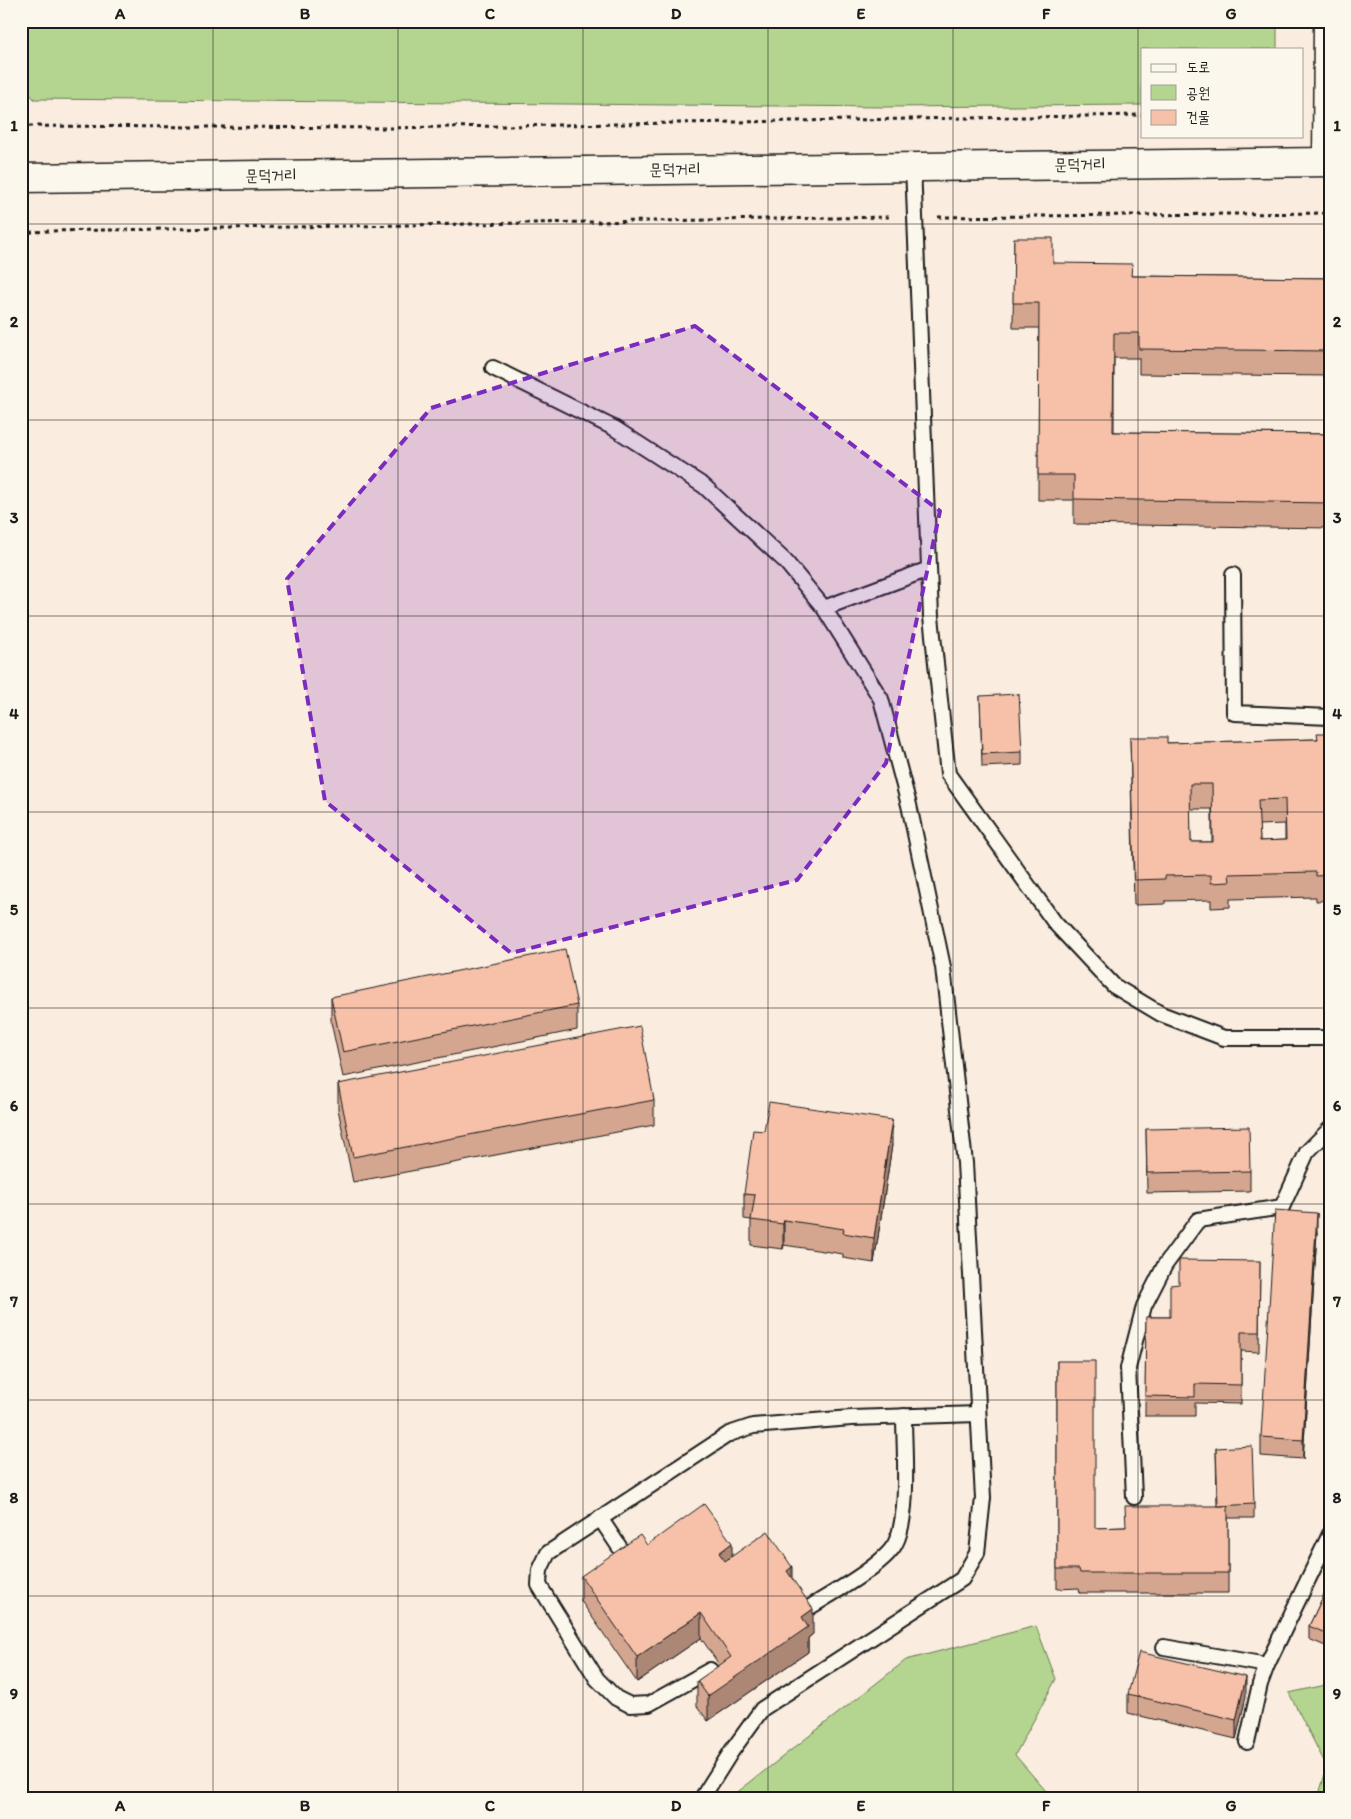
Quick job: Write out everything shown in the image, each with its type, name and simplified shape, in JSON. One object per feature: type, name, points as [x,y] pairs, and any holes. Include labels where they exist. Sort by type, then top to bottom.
[{"type":"main road","points":[[1328,21],[1328,162]]},
{"type":"main road","name":"문덕거리","points":[[21,178],[1328,162]]},
{"type":"lane","points":[[913,166],[931,618],[948,774],[1055,923],[1114,986],[1162,1014],[1224,1038],[1330,1038]]},
{"type":"lane","points":[[493,368],[614,428],[704,486],[784,562],[824,608],[881,699],[909,805],[943,967],[965,1163],[983,1498],[977,1553],[962,1579],[762,1709],[731,1752],[702,1798]]},
{"type":"lane","points":[[824,608],[929,569]]},
{"type":"lane","points":[[1233,576],[1234,713],[1330,717]]},
{"type":"lane","points":[[1134,1497],[1128,1368],[1144,1306],[1165,1265],[1198,1220],[1282,1208],[1307,1152],[1330,1129]]},
{"type":"lane","points":[[710,1670],[649,1704],[630,1705],[616,1698],[597,1679],[539,1585],[540,1570],[548,1553],[729,1434],[753,1426],[851,1418],[978,1414]]},
{"type":"lane","points":[[810,1607],[874,1567],[895,1546],[903,1526],[904,1416]]},
{"type":"lane","points":[[600,1518],[620,1548]]},
{"type":"lane","points":[[1247,1742],[1260,1684],[1267,1665],[1330,1534]]},
{"type":"lane","points":[[1164,1647],[1267,1665]]},
{"type":"path","points":[[21,126],[387,128],[1141,115]]},
{"type":"path","points":[[21,233],[47,230],[1330,213]]},
{"type":"highlighted area","points":[[695,326],[940,511],[886,763],[797,880],[511,953],[325,801],[287,579],[431,408]]},
{"type":"green space","points":[[21,21],[1277,21],[1277,48],[1141,48],[1141,105],[886,107],[34,99],[21,82]]},
{"type":"green space","points":[[1036,1626],[1056,1679],[1015,1755],[1052,1798],[730,1798],[906,1660]]},
{"type":"green space","points":[[1330,1684],[1330,1798],[1318,1798],[1327,1767],[1289,1693]]},
{"type":"building","points":[[1014,238],[1053,238],[1053,263],[1132,264],[1131,276],[1330,278],[1330,351],[1139,349],[1139,333],[1114,333],[1113,432],[1330,434],[1330,503],[1074,499],[1074,475],[1038,475],[1039,303],[1013,303]]},
{"type":"building","points":[[1019,694],[1022,752],[982,754],[980,696]]},
{"type":"building","points":[[1317,733],[1330,733],[1330,875],[1316,876],[1316,872],[1229,874],[1230,882],[1211,883],[1211,875],[1165,876],[1165,879],[1134,880],[1130,737],[1167,737],[1167,743],[1318,739]],"holes":[[[1190,784],[1212,784],[1213,842],[1191,842]],[[1285,799],[1286,840],[1260,841],[1258,800]]]},
{"type":"building","points":[[565,949],[577,1005],[343,1052],[331,997]]},
{"type":"building","points":[[640,1026],[654,1100],[353,1157],[338,1084]]},
{"type":"building","points":[[769,1102],[892,1120],[874,1238],[843,1233],[844,1229],[784,1220],[783,1224],[751,1220],[755,1195],[744,1194],[753,1130],[764,1131]]},
{"type":"building","points":[[1249,1127],[1250,1171],[1147,1173],[1146,1129]]},
{"type":"building","points":[[1275,1210],[1317,1213],[1303,1440],[1261,1437]]},
{"type":"building","points":[[1179,1260],[1260,1261],[1259,1332],[1241,1332],[1241,1385],[1195,1384],[1195,1397],[1145,1396],[1146,1317],[1170,1317],[1170,1285],[1179,1284]]},
{"type":"building","points":[[1057,1361],[1095,1361],[1095,1528],[1126,1527],[1125,1506],[1228,1506],[1228,1573],[1080,1573],[1079,1569],[1057,1569]]},
{"type":"building","points":[[1252,1446],[1254,1504],[1218,1506],[1216,1448]]},
{"type":"building","points":[[704,1504],[732,1543],[719,1553],[725,1561],[768,1531],[792,1567],[787,1571],[813,1609],[802,1617],[808,1627],[708,1696],[697,1681],[731,1657],[701,1613],[637,1657],[581,1576],[640,1535],[647,1545]]},
{"type":"building","points":[[1327,1588],[1330,1589],[1330,1635],[1309,1626]]},
{"type":"building","points":[[1139,1652],[1246,1677],[1236,1720],[1128,1694]]}]
